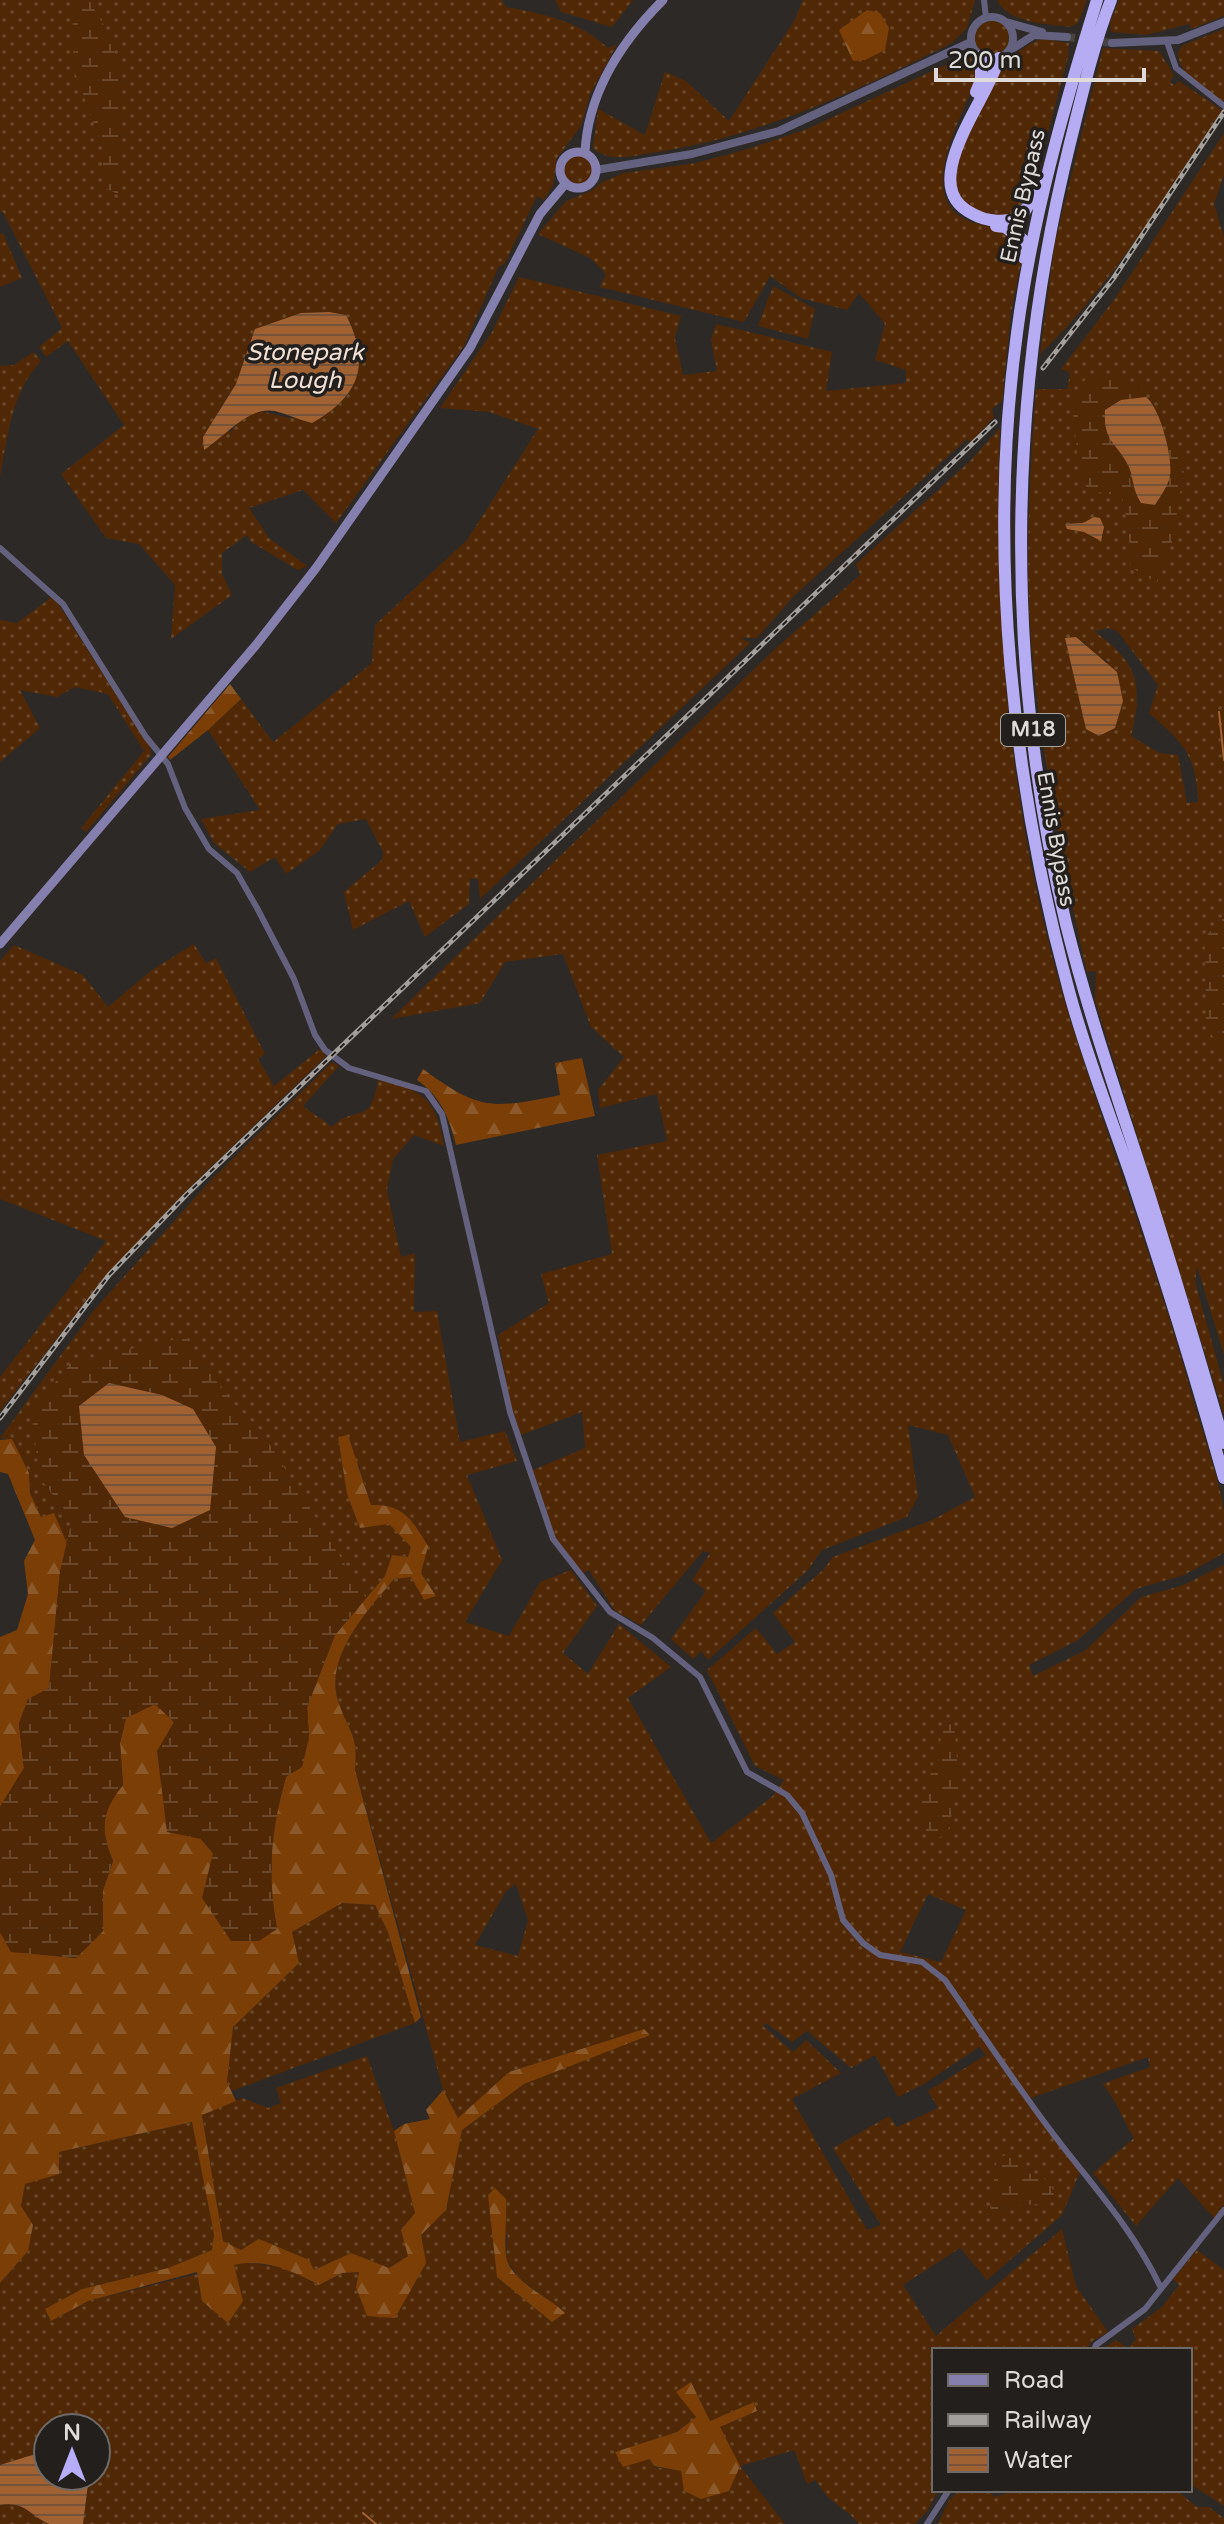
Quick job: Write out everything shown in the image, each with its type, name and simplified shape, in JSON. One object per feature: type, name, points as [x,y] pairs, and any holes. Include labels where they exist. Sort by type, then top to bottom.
[{"type":"highway","name":"Ennis Bypass","points":[[1097,0],[1052,149],[1025,278],[1015,352],[1006,519],[1009,652],[1028,802],[1070,995],[1170,1294],[1224,1478]]},
{"type":"highway","name":"Ennis Bypass","points":[[1111,0],[1086,77],[1058,190],[1032,336],[1021,488],[1025,658],[1045,814],[1066,922],[1102,1055],[1172,1266],[1224,1443]]},
{"type":"highway","points":[[1004,55],[952,162],[950,184],[957,203],[980,218],[1002,221],[1021,217],[1034,198],[1052,149]]},
{"type":"highway","points":[[981,56],[981,80],[947,161],[944,184],[952,205],[962,215],[1005,227],[1022,239],[1025,278]]},
{"type":"main road","points":[[585,152],[586,132],[601,86],[628,40],[663,0]]},
{"type":"main road","points":[[575,152],[585,152],[594,161],[596,170],[586,186],[566,183],[560,171],[564,158],[575,152]]},
{"type":"main road","points":[[0,944],[256,645],[405,443],[470,348],[540,214],[566,183]]},
{"type":"street","points":[[984,0],[986,18]]},
{"type":"street","points":[[986,18],[1006,22],[1063,36],[1034,35],[1004,55],[981,56],[971,42],[974,27],[986,18]]},
{"type":"street","points":[[1004,55],[1013,39],[1006,22]]},
{"type":"street","points":[[1112,43],[1167,42],[1202,33],[1224,22]]},
{"type":"street","points":[[596,170],[692,154],[779,131],[971,42]]},
{"type":"street","points":[[1167,42],[1176,68],[1222,104]]},
{"type":"street","points":[[0,548],[63,604],[146,737],[168,764],[185,808],[209,849],[237,873],[257,908],[294,979],[315,1035],[325,1050],[349,1068],[426,1091],[442,1114],[510,1412],[553,1539],[610,1612],[653,1638],[700,1677],[747,1772],[787,1795],[802,1813],[831,1875],[843,1920],[863,1943],[880,1955],[922,1962],[945,1980],[1051,2131],[1113,2207],[1145,2254],[1160,2286]]},
{"type":"street","points":[[1095,2348],[1145,2309],[1160,2286],[1224,2210]]},
{"type":"street","points":[[927,2524],[948,2492]]},
{"type":"green space","points":[[0,0],[502,0],[506,7],[573,25],[608,48],[617,44],[590,94],[581,126],[557,158],[553,185],[544,200],[537,196],[505,263],[498,268],[464,346],[336,523],[303,490],[249,508],[269,538],[307,566],[298,570],[251,542],[247,535],[222,553],[222,574],[232,595],[171,639],[175,585],[139,544],[106,538],[61,474],[124,425],[68,341],[46,357],[39,347],[62,328],[3,212],[0,212]],"holes":[[[329,312],[359,366],[345,397],[326,410],[294,418],[265,412],[252,413],[245,416],[230,433],[218,412],[236,384],[301,313]]]},
{"type":"green space","points":[[76,0],[89,0],[104,26],[121,69],[122,196],[103,187],[103,148],[74,70],[72,4]]},
{"type":"green space","points":[[555,0],[633,0],[612,27],[561,12]]},
{"type":"green space","points":[[803,0],[975,0],[967,28],[952,43],[806,110],[691,146],[629,157],[606,156],[593,148],[598,109],[645,135],[665,72],[686,81],[729,121],[794,21]]},
{"type":"green space","points":[[997,0],[1087,0],[1078,23],[1070,27],[1019,18],[1002,8]]},
{"type":"green space","points":[[1119,0],[1224,0],[1224,16],[1191,29],[1189,24],[1146,35],[1111,32],[1110,23]]},
{"type":"green space","points":[[867,10],[880,13],[889,28],[885,50],[865,60],[853,61],[839,30]]},
{"type":"green space","points":[[992,21],[1004,26],[1009,38],[1004,50],[992,55],[980,50],[975,38],[980,26]]},
{"type":"green space","points":[[1224,29],[1224,102],[1188,75],[1179,61],[1178,52],[1183,45]]},
{"type":"green space","points":[[1042,39],[1069,43],[1068,57],[1029,204],[1008,215],[969,210],[954,187],[971,123],[981,101],[1008,62],[1024,48]]},
{"type":"green space","points":[[1103,48],[1159,51],[1174,75],[1170,82],[1174,85],[1179,81],[1222,110],[1115,268],[1067,327],[1040,354],[1055,242]]},
{"type":"green space","points":[[971,57],[977,61],[978,76],[948,148],[943,186],[947,202],[968,221],[1005,232],[1020,245],[1022,258],[1011,312],[1002,401],[992,409],[994,417],[971,442],[967,439],[795,595],[757,638],[741,638],[750,643],[480,899],[478,879],[470,879],[469,904],[425,937],[409,901],[353,930],[344,892],[382,860],[383,852],[366,819],[338,824],[319,851],[286,874],[275,857],[250,872],[214,843],[201,819],[260,810],[208,730],[241,699],[273,742],[372,663],[375,625],[467,540],[538,429],[489,412],[440,408],[492,332],[519,277],[681,316],[675,338],[683,375],[717,371],[711,340],[716,324],[832,352],[826,391],[906,383],[906,370],[875,360],[885,324],[859,293],[847,310],[801,298],[770,276],[744,322],[600,287],[606,274],[590,258],[538,234],[566,201],[624,173],[696,163],[807,129],[956,60]]},
{"type":"green space","points":[[1224,133],[1224,175],[1214,204],[1224,237],[1224,1355],[1197,1266],[1195,1282],[1224,1385],[1224,1415],[1095,1000],[1096,971],[1087,972],[1053,807],[1031,640],[1028,546],[1036,389],[1067,389],[1070,373],[1061,369],[1116,297]],"holes":[[[1109,628],[1118,632],[1158,685],[1149,713],[1186,751],[1194,772],[1198,802],[1187,803],[1178,755],[1159,753],[1131,736],[1137,688],[1134,676],[1120,654],[1094,631]],[[1065,638],[1084,642],[1090,652],[1107,661],[1086,728]]]},
{"type":"green space","points":[[578,156],[588,160],[592,170],[588,180],[578,184],[568,180],[564,170],[568,160]]},
{"type":"green space","points":[[3,233],[22,278],[0,287],[0,234]]},
{"type":"green space","points":[[773,286],[815,309],[808,339],[758,326]]},
{"type":"green space","points":[[34,352],[41,361],[31,373],[17,401],[0,477],[0,363],[1,366],[14,365]]},
{"type":"green space","points":[[1087,376],[1112,377],[1140,384],[1146,397],[1121,400],[1120,457],[1129,467],[1131,487],[1170,477],[1169,448],[1186,457],[1172,543],[1156,583],[1131,567],[1122,496],[1090,491],[1080,479],[1072,405]]},
{"type":"green space","points":[[1000,428],[1000,581],[1004,657],[1021,809],[1035,884],[1052,958],[1074,1032],[1166,1307],[1224,1511],[1224,1553],[1184,1575],[1136,1589],[1078,1640],[1029,1665],[1033,1676],[1086,1650],[1141,1597],[1181,1586],[1224,1565],[1224,2205],[1214,2218],[1178,2178],[1136,2226],[1093,2173],[1134,2138],[1102,2084],[1150,2067],[1148,2057],[1025,2100],[1080,2172],[1062,2215],[987,2280],[960,2248],[903,2285],[936,2336],[1062,2229],[1076,2286],[1108,2332],[1091,2342],[1087,2348],[932,2348],[932,2492],[937,2492],[928,2510],[915,2524],[859,2524],[826,2495],[816,2480],[807,2484],[794,2450],[740,2466],[785,2524],[83,2524],[87,2492],[112,2492],[112,2412],[32,2412],[32,2455],[0,2465],[0,2283],[28,2251],[21,2206],[25,2184],[59,2152],[193,2122],[214,2234],[212,2250],[168,2268],[82,2289],[51,2321],[88,2301],[246,2262],[285,2268],[319,2285],[342,2273],[360,2272],[394,2318],[420,2235],[446,2210],[462,2130],[524,2084],[650,2034],[644,2029],[509,2072],[458,2118],[443,2090],[355,1768],[354,1741],[335,1687],[342,1653],[350,1636],[394,1579],[411,1577],[424,1600],[436,1596],[421,1573],[427,1546],[417,1528],[406,1515],[392,1507],[371,1505],[359,1466],[338,1437],[347,1494],[390,1524],[411,1547],[408,1557],[392,1555],[385,1576],[335,1635],[0,1932],[0,1807],[24,1768],[28,1699],[49,1688],[60,1572],[68,1546],[41,1517],[30,1493],[29,1473],[12,1440],[0,1438],[94,1310],[211,1180],[332,1062],[339,1066],[303,1106],[332,1127],[349,1116],[367,1110],[378,1080],[407,1088],[432,1107],[444,1146],[414,1135],[393,1159],[387,1190],[401,1257],[415,1253],[414,1312],[437,1311],[460,1442],[505,1431],[517,1461],[467,1475],[502,1560],[465,1622],[509,1636],[540,1582],[571,1570],[597,1606],[563,1653],[588,1674],[619,1624],[671,1667],[628,1698],[711,1843],[773,1796],[784,1780],[755,1766],[707,1670],[756,1628],[777,1654],[795,1642],[773,1613],[823,1570],[833,1557],[932,1520],[975,1497],[948,1435],[908,1425],[918,1497],[907,1517],[822,1550],[807,1571],[708,1660],[701,1651],[693,1659],[671,1639],[706,1591],[692,1580],[710,1553],[703,1551],[641,1625],[615,1611],[589,1570],[583,1573],[555,1537],[533,1470],[585,1448],[582,1412],[521,1435],[510,1403],[498,1335],[549,1303],[541,1274],[612,1254],[597,1155],[667,1141],[657,1094],[600,1108],[598,1090],[624,1057],[591,1027],[563,954],[505,962],[480,1003],[391,1019],[776,648],[860,575],[856,564],[969,462]],"holes":[[[516,1884],[528,1920],[518,1956],[475,1945],[506,1891]],[[928,1894],[966,1910],[941,1962],[900,1952]],[[766,2023],[792,2042],[807,2031],[851,2068],[875,2055],[898,2097],[924,2084],[979,2047],[986,2055],[928,2091],[938,2108],[897,2127],[889,2116],[833,2148],[881,2225],[867,2230],[792,2099],[841,2073],[806,2040],[793,2052],[763,2026]],[[508,2228],[506,2259],[519,2278],[564,2312],[553,2322],[497,2277]],[[691,2382],[710,2421],[754,2402],[757,2411],[720,2427],[729,2490],[701,2499],[684,2491],[682,2471],[654,2467],[650,2459],[616,2453],[677,2432],[696,2417]]]},
{"type":"green space","points":[[53,596],[150,747],[151,755],[86,832],[81,828],[144,751],[108,694],[75,687],[57,697],[20,690],[40,728],[0,762],[0,620],[17,623]]},
{"type":"green space","points":[[230,684],[241,699],[170,760],[168,757]]},
{"type":"green space","points":[[1224,917],[1224,1057],[1206,1024],[1205,937]]},
{"type":"green space","points":[[194,944],[206,963],[216,958],[265,1054],[258,1059],[274,1086],[320,1049],[326,1056],[185,1192],[105,1277],[0,1411],[0,1377],[106,1241],[0,1199],[0,961],[14,945],[83,975],[108,1007],[152,970]]},
{"type":"green space","points":[[582,1058],[595,1116],[456,1145],[443,1108],[417,1080],[423,1069],[473,1099],[487,1103],[518,1103],[560,1095],[555,1063]]},
{"type":"green space","points":[[185,1337],[228,1398],[262,1432],[366,1598],[335,1635],[307,1707],[309,1738],[302,1767],[286,1777],[272,1853],[272,1890],[277,1929],[259,1941],[231,1941],[202,1898],[213,1853],[201,1839],[167,1832],[157,1751],[174,1722],[155,1704],[126,1718],[120,1743],[123,1785],[110,1804],[105,1821],[106,1839],[113,1861],[103,1890],[103,1931],[76,1958],[11,1952],[0,1932],[0,1807],[24,1768],[19,1723],[28,1699],[49,1688],[60,1572],[72,1519],[40,1478],[31,1412],[72,1362]]},
{"type":"green space","points":[[348,1435],[371,1505],[392,1507],[406,1515],[428,1546],[421,1573],[436,1596],[424,1600],[411,1577],[394,1579],[350,1637],[342,1653],[335,1687],[354,1741],[355,1769],[421,2017],[415,2023],[388,1932],[375,1905],[342,1903],[292,1932],[299,1963],[233,2027],[227,2082],[236,2101],[202,2115],[223,2241],[241,2250],[259,2239],[309,2260],[314,2270],[351,2253],[389,2268],[408,2256],[401,2230],[415,2213],[394,2131],[404,2124],[430,2119],[426,2110],[443,2090],[458,2118],[509,2072],[644,2029],[650,2035],[524,2084],[462,2130],[446,2210],[421,2235],[426,2263],[395,2318],[367,2316],[356,2287],[359,2272],[342,2273],[319,2285],[278,2267],[245,2263],[234,2265],[243,2301],[228,2323],[202,2301],[197,2272],[88,2301],[51,2321],[45,2309],[82,2289],[168,2268],[212,2250],[214,2234],[192,2122],[59,2152],[59,2174],[25,2184],[21,2206],[33,2225],[28,2251],[0,2283],[0,1932],[11,1951],[76,1958],[103,1931],[103,1890],[113,1861],[106,1839],[105,1821],[110,1804],[123,1785],[120,1743],[126,1718],[155,1704],[174,1722],[201,1839],[277,1929],[271,1894],[272,1827],[286,1777],[309,1738],[307,1707],[335,1635],[385,1576],[392,1555],[408,1557],[411,1547],[389,1524],[360,1528],[347,1494],[338,1437]]},
{"type":"green space","points":[[12,1439],[29,1473],[30,1493],[41,1517],[54,1513],[68,1546],[60,1572],[49,1689],[19,1723],[24,1768],[0,1807],[0,1637],[17,1630],[28,1594],[24,1561],[35,1540],[8,1474],[0,1472],[0,1440]]},
{"type":"green space","points":[[954,1723],[959,1784],[947,1835],[930,1840],[919,1812],[945,1726]]},
{"type":"green space","points":[[342,1903],[375,1905],[388,1932],[415,2023],[232,2091],[227,2082],[233,2027],[258,2000],[292,1932]]},
{"type":"green space","points":[[367,2056],[394,2131],[415,2213],[408,2256],[388,2268],[351,2253],[314,2270],[223,2242],[202,2114],[243,2098],[268,2108],[281,2103],[276,2088]]},
{"type":"green space","points":[[1009,2154],[1028,2173],[1050,2181],[1054,2194],[1044,2204],[1022,2205],[994,2217],[990,2207],[996,2164],[998,2158]]},
{"type":"green space","points":[[495,2188],[506,2199],[505,2249],[509,2265],[522,2280],[565,2313],[552,2322],[497,2277],[488,2195]]},
{"type":"green space","points":[[1197,2250],[1224,2270],[1224,2506],[1192,2485],[1192,2348],[1128,2348],[1136,2339],[1132,2329],[1162,2307],[1179,2285],[1173,2279]]},
{"type":"green space","points":[[1116,2340],[1128,2348],[1104,2348]]},
{"type":"green space","points":[[691,2382],[710,2421],[754,2402],[757,2411],[720,2427],[740,2466],[729,2491],[701,2499],[684,2491],[681,2471],[654,2466],[650,2459],[623,2467],[615,2452],[677,2432],[696,2417],[676,2392]]},
{"type":"green space","points":[[957,2492],[990,2492],[994,2497],[1012,2492],[1178,2492],[1197,2507],[1209,2507],[1224,2518],[1224,2524],[938,2524],[948,2502]]},
{"type":"green space","points":[[10,2503],[32,2510],[50,2524],[0,2524],[0,2505]]},
{"type":"water","name":"Stonepark Lough","points":[[301,313],[346,315],[358,349],[356,377],[341,402],[312,423],[275,411],[256,413],[246,417],[204,450],[203,437],[236,384],[255,329]]},
{"type":"water","points":[[1146,397],[1161,422],[1170,468],[1168,484],[1155,505],[1141,503],[1129,467],[1109,436],[1105,421],[1105,410],[1121,400]]},
{"type":"water","points":[[1094,517],[1100,518],[1104,527],[1101,541],[1084,532],[1067,529],[1065,524],[1083,523]]},
{"type":"water","points":[[1076,637],[1117,672],[1123,701],[1115,728],[1099,736],[1086,729],[1065,638]]},
{"type":"water","points":[[109,1383],[162,1395],[193,1409],[216,1447],[210,1510],[172,1528],[125,1517],[84,1455],[79,1406]]},
{"type":"water","points":[[32,2455],[32,2492],[87,2492],[83,2524],[49,2524],[22,2507],[0,2505],[0,2465]]},
{"type":"waterway","points":[[1219,712],[1224,760]]},
{"type":"waterway","points":[[363,2513],[376,2524]]},
{"type":"tunnel","points":[[1067,37],[1112,43]]},
{"type":"railway","points":[[1043,368],[1113,279],[1224,112]]},
{"type":"railway","points":[[0,1418],[109,1275],[187,1194],[995,422]]}]
